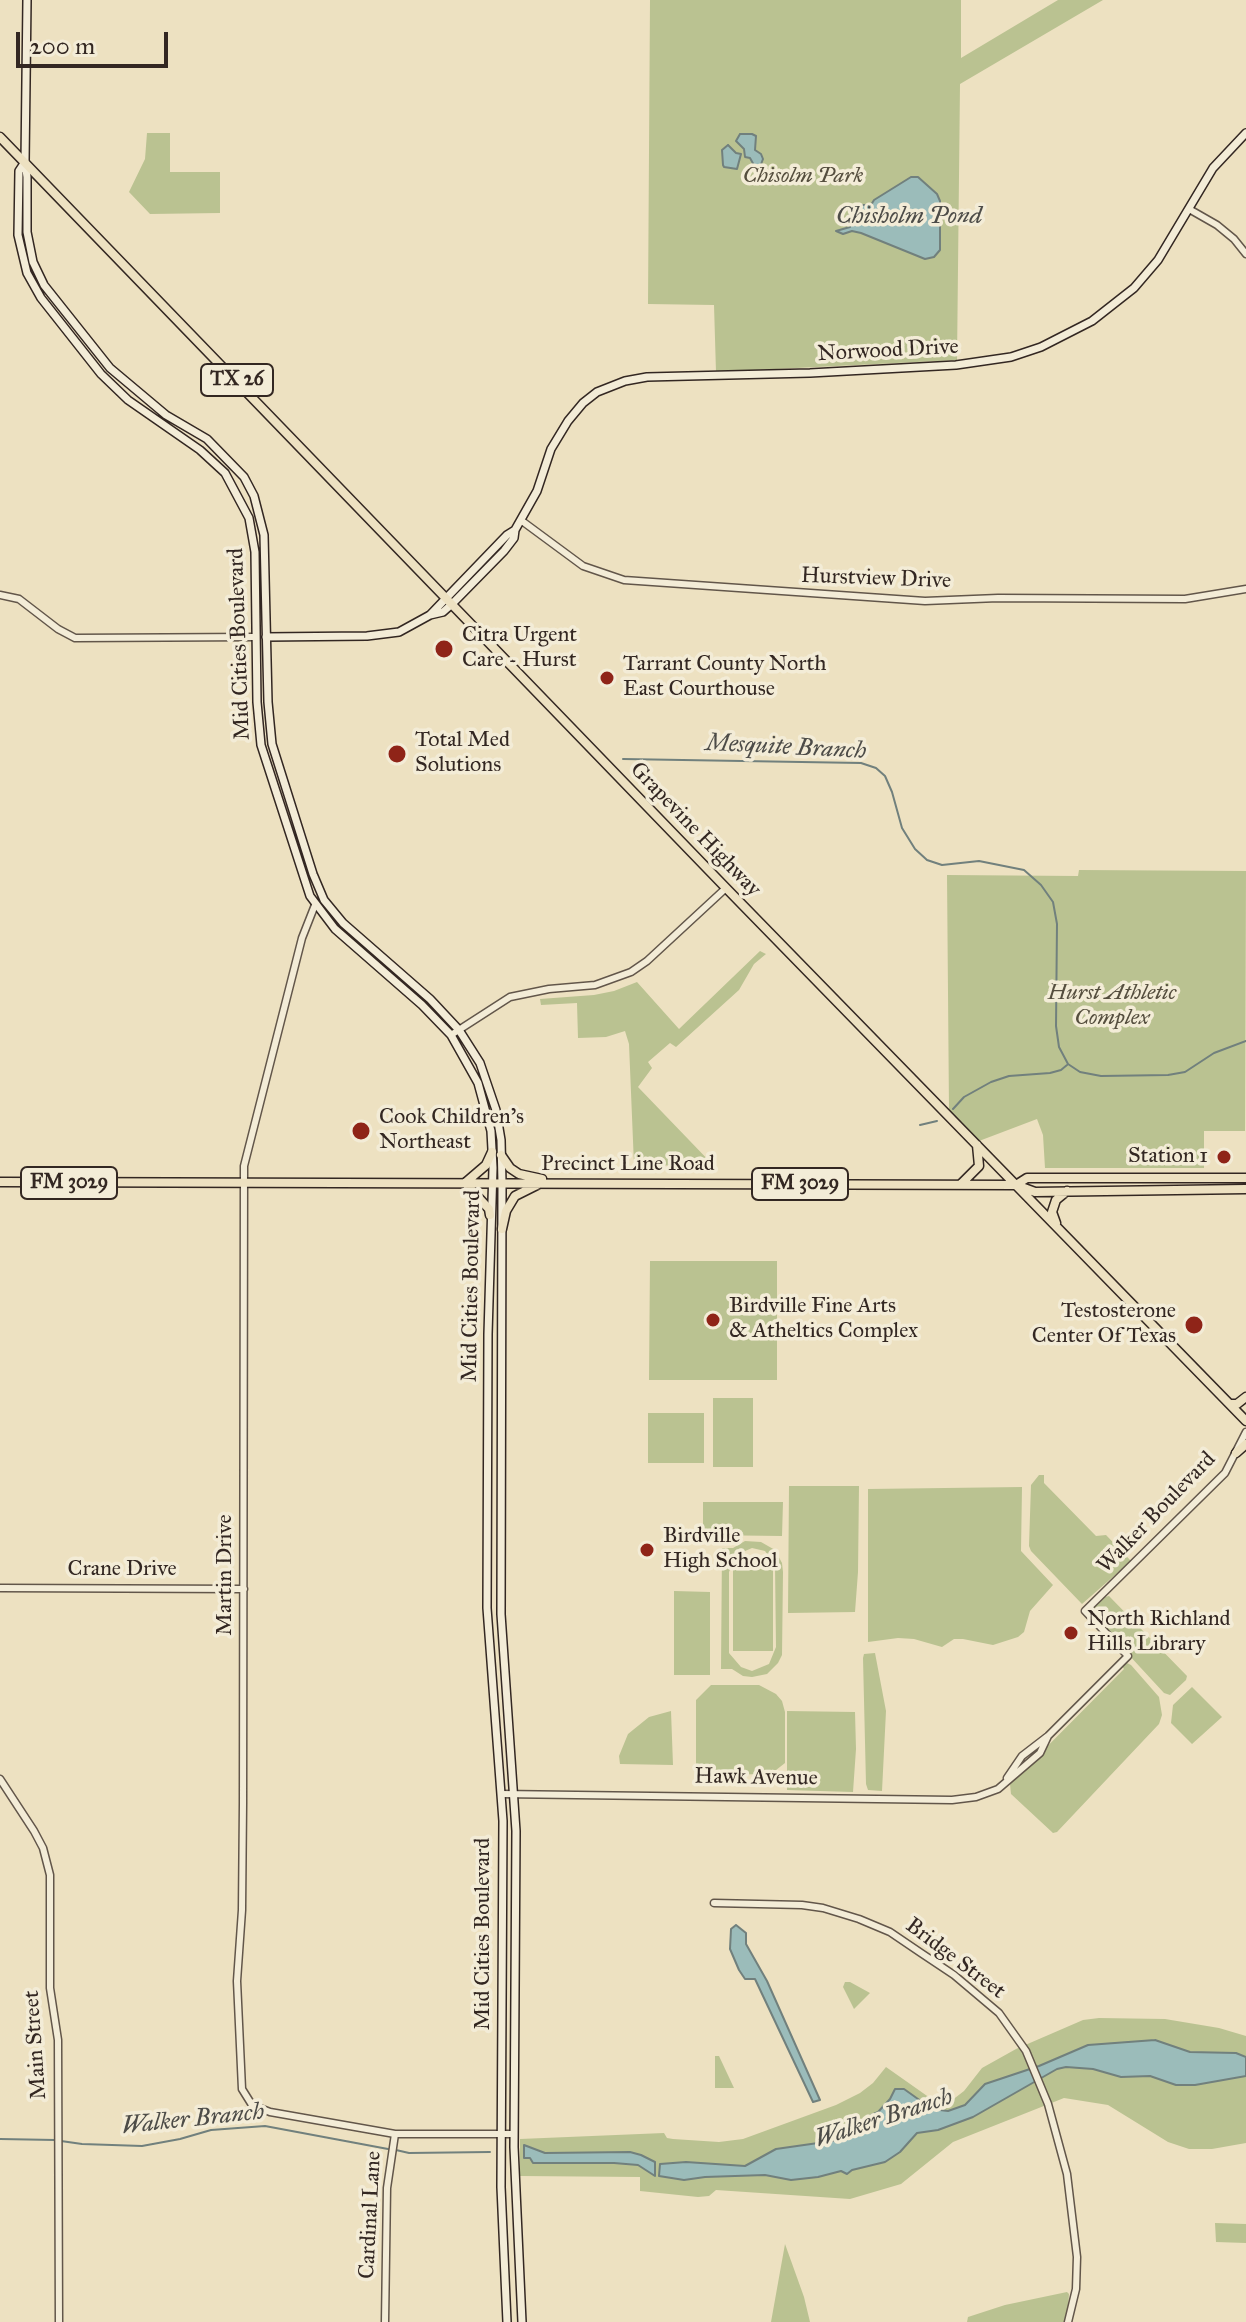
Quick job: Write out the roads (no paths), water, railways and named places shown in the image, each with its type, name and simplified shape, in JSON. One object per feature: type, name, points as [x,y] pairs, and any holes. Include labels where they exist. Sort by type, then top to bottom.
[{"type":"main road","points":[[25,162],[27,0]]},
{"type":"main road","name":"Norwood Drive","points":[[449,601],[522,521],[537,491],[551,449],[568,421],[583,403],[606,387],[647,377],[956,365],[1029,352],[1079,329],[1124,297],[1158,260],[1213,168],[1246,133]]},
{"type":"main road","name":"TX 26","points":[[0,137],[25,162]]},
{"type":"main road","name":"Grapevine Highway","points":[[25,162],[1246,1421]]},
{"type":"main road","name":"Mid Cities Boulevard","points":[[25,162],[27,232],[33,262],[44,285],[110,368],[166,415],[207,439],[230,460],[254,496],[264,535],[266,562],[272,744],[324,900],[347,927],[430,999],[459,1030],[480,1063],[498,1120],[490,1215],[487,1500],[490,1679],[504,1859],[501,2134],[507,2322]]},
{"type":"main road","name":"Mid Cities Boulevard","points":[[25,162],[19,171],[18,235],[27,273],[41,298],[101,374],[128,400],[200,450],[221,469],[249,518],[255,562],[261,745],[302,876],[315,905],[335,929],[422,1005],[451,1035],[470,1066],[484,1100],[497,1153],[502,1183],[501,1627],[518,1874],[514,2195],[522,2322]]},
{"type":"main road","points":[[221,469],[230,460]]},
{"type":"main road","points":[[255,562],[266,562]]},
{"type":"main road","points":[[256,637],[391,635],[407,629],[449,601]]},
{"type":"main road","points":[[261,745],[272,744]]},
{"type":"main road","points":[[315,905],[323,907],[339,925],[347,927]]},
{"type":"main road","points":[[484,1100],[488,1110],[498,1120]]},
{"type":"main road","points":[[960,1184],[979,1166],[977,1144]]},
{"type":"main road","points":[[490,1215],[489,1209],[465,1183],[497,1153],[519,1174],[553,1183]]},
{"type":"main road","name":"Precinct Line Road","points":[[1016,1185],[1027,1178],[1246,1178]]},
{"type":"main road","points":[[1114,1191],[1144,1185],[1150,1178]]},
{"type":"main road","points":[[1150,1190],[1152,1185],[1170,1182],[1174,1178]]},
{"type":"main road","name":"Precinct Line Road","points":[[0,1182],[960,1184],[1016,1185],[1035,1192],[1246,1189]]},
{"type":"main road","points":[[502,1229],[506,1211],[515,1196],[542,1183]]},
{"type":"main road","points":[[1060,1231],[1052,1212],[1056,1200],[1067,1191]]},
{"type":"main road","points":[[488,1334],[502,1335]]},
{"type":"main road","points":[[1230,1404],[1237,1404],[1246,1397]]},
{"type":"main road","points":[[1236,1453],[1246,1444]]},
{"type":"main road","points":[[487,1500],[501,1489]]},
{"type":"main road","points":[[488,1628],[501,1627]]},
{"type":"street","points":[[1189,209],[1217,225],[1246,254]]},
{"type":"street","name":"Hurstview Drive","points":[[522,521],[583,566],[624,580],[925,601],[998,598],[1185,599],[1246,589]]},
{"type":"street","points":[[0,595],[19,599],[75,638],[256,637]]},
{"type":"street","points":[[451,1035],[503,1001],[526,992],[595,985],[631,972],[726,888]]},
{"type":"street","name":"Martin Drive","points":[[315,905],[302,938],[245,1161],[243,1183],[242,1910],[237,1981],[242,2089],[252,2105],[270,2112],[395,2134]]},
{"type":"street","name":"Walker Boulevard","points":[[1128,1656],[1085,1611],[1225,1473],[1246,1432]]},
{"type":"street","name":"Crane Drive","points":[[0,1588],[244,1589]]},
{"type":"street","name":"Hawk Avenue","points":[[501,1794],[952,1800],[976,1797],[998,1789],[1040,1753],[1048,1736],[1128,1656]]},
{"type":"street","name":"Main Street","points":[[0,1779],[43,1848],[50,1875],[50,1988],[58,2040],[59,2322]]},
{"type":"street","name":"Bridge Street","points":[[714,1903],[823,1908],[890,1932],[954,1975],[999,2013],[1028,2055],[1044,2094],[1067,2174],[1076,2229],[1076,2289],[1068,2322]]},
{"type":"street","name":"Cardinal Lane","points":[[385,2322],[387,2188],[395,2134],[514,2134]]},
{"type":"water","points":[[740,134],[756,136],[755,150],[763,159],[760,167],[755,167],[750,158],[745,157],[744,149],[736,141]]},
{"type":"water","points":[[728,145],[741,154],[737,169],[723,165],[722,150]]},
{"type":"water","name":"Chisholm Pond","points":[[911,177],[918,177],[937,194],[940,201],[940,250],[934,257],[925,259],[861,233],[852,231],[843,234],[836,231],[850,227],[848,217],[857,205],[871,205]]},
{"type":"water","points":[[736,1925],[746,1933],[746,1944],[767,1981],[820,2100],[813,2102],[755,1979],[745,1979],[739,1970],[730,1949],[731,1929]]},
{"type":"water","points":[[1155,2040],[1190,2052],[1236,2053],[1246,2057],[1246,2076],[1195,2085],[1176,2085],[1150,2076],[1121,2077],[1093,2069],[1066,2067],[1057,2069],[973,2117],[938,2130],[917,2133],[900,2152],[885,2162],[847,2174],[841,2171],[791,2180],[765,2175],[684,2180],[659,2176],[660,2164],[686,2162],[745,2166],[776,2149],[839,2140],[878,2112],[895,2089],[904,2089],[932,2109],[948,2111],[965,2105],[985,2084],[1088,2045]]},
{"type":"water","points":[[524,2145],[545,2153],[630,2152],[655,2162],[655,2176],[638,2165],[533,2163],[530,2158],[524,2158]]},
{"type":"waterway","name":"Mesquite Branch","points":[[623,759],[861,763],[876,768],[885,776],[892,792],[902,828],[915,849],[927,860],[942,865],[979,861],[1024,870],[1041,885],[1053,902],[1057,924],[1056,1026],[1059,1047],[1068,1064],[1080,1072],[1101,1076],[1185,1072],[1214,1053],[1246,1041]]},
{"type":"waterway","points":[[953,1109],[964,1097],[991,1082],[1009,1076],[1050,1073],[1067,1065]]},
{"type":"waterway","points":[[920,1125],[937,1121]]},
{"type":"waterway","name":"Walker Branch","points":[[61,2141],[142,2146],[211,2130],[265,2126],[388,2149]]},
{"type":"waterway","name":"Walker Branch","points":[[0,2139],[55,2140]]},
{"type":"waterway","name":"Walker Branch","points":[[396,2150],[409,2153],[490,2152]]},
{"type":"place","name":"Citra Urgent Care - Hurst","points":[[444,649]]},
{"type":"place","name":"Tarrant County North East Courthouse","points":[[607,678]]},
{"type":"place","name":"Total Med Solutions","points":[[397,754]]},
{"type":"place","name":"Cook Children's Northeast","points":[[361,1131]]},
{"type":"place","name":"Station 1","points":[[1224,1157]]},
{"type":"place","name":"Birdville Fine Arts & Atheltics Complex","points":[[713,1320]]},
{"type":"place","name":"Testosterone Center Of Texas","points":[[1194,1325]]},
{"type":"place","name":"Birdville High School","points":[[647,1550]]},
{"type":"place","name":"North Richland Hills Library","points":[[1071,1633]]},
{"type":"park label","name":"Chisolm Park","points":[[803,177]]},
{"type":"park label","name":"Hurst Athletic Complex","points":[[1112,1006]]}]
